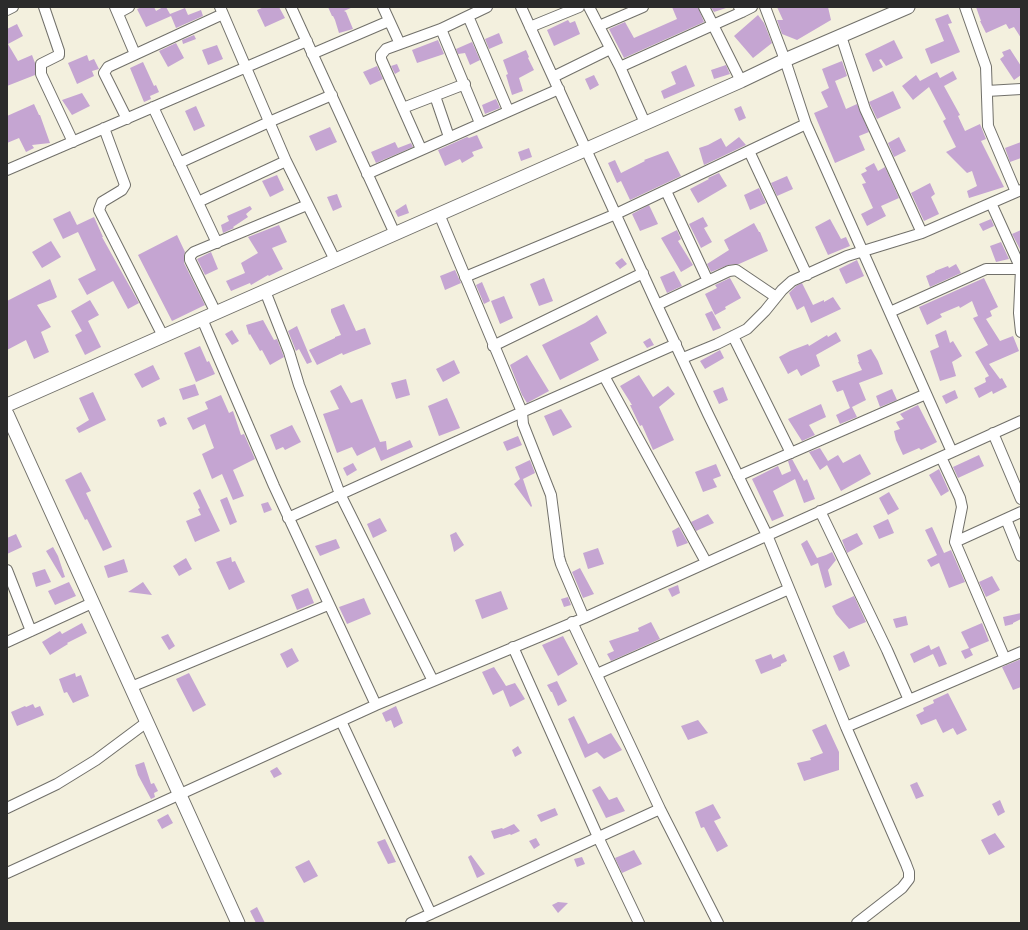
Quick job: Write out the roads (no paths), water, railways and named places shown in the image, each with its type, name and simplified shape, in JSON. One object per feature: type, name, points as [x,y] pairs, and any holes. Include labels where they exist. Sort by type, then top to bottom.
[{"type":"street","points":[[7,10],[14,7]]},
{"type":"street","points":[[44,7],[59,55],[41,64],[41,74],[73,142]]},
{"type":"street","points":[[129,7],[116,10],[135,54]]},
{"type":"street","points":[[291,7],[395,234]]},
{"type":"street","points":[[383,7],[400,44]]},
{"type":"street","points":[[421,150],[381,59],[381,55],[383,51],[441,29],[487,7]]},
{"type":"street","points":[[521,7],[657,305],[767,535],[846,727],[909,872],[909,879],[902,888],[856,923]]},
{"type":"street","points":[[530,27],[579,7]]},
{"type":"street","points":[[589,7],[620,67],[645,123]]},
{"type":"street","points":[[599,26],[644,7]]},
{"type":"street","points":[[704,7],[741,81]]},
{"type":"street","points":[[620,67],[713,25],[740,10],[752,7]]},
{"type":"street","points":[[765,7],[785,60],[806,124],[952,452]]},
{"type":"street","points":[[7,405],[741,81],[785,60],[908,7]]},
{"type":"street","points":[[683,358],[747,329],[792,281],[847,256],[922,233],[1019,191],[988,126],[986,67],[965,7]]},
{"type":"street","points":[[127,119],[104,73],[108,67],[221,10],[286,161],[335,260]]},
{"type":"street","points":[[468,16],[508,110]]},
{"type":"street","points":[[312,54],[389,21]]},
{"type":"street","points":[[441,29],[480,123]]},
{"type":"street","points":[[841,36],[865,109],[922,233]]},
{"type":"street","points":[[7,170],[307,42]]},
{"type":"street","points":[[553,77],[610,49]]},
{"type":"street","points":[[403,108],[465,84]]},
{"type":"street","points":[[368,174],[508,110],[559,89]]},
{"type":"street","points":[[987,91],[1021,89]]},
{"type":"street","points":[[179,163],[332,95]]},
{"type":"street","points":[[435,96],[449,137]]},
{"type":"street","points":[[153,107],[217,243]]},
{"type":"street","points":[[465,277],[616,214],[806,124]]},
{"type":"street","points":[[104,128],[125,184],[122,190],[102,202],[99,210],[162,336]]},
{"type":"street","points":[[749,151],[807,275]]},
{"type":"street","points":[[198,202],[286,161]]},
{"type":"street","points":[[666,191],[708,281]]},
{"type":"street","points":[[991,203],[1021,269],[1019,312],[1021,332]]},
{"type":"street","points":[[216,313],[190,260],[190,256],[194,252],[307,205]]},
{"type":"street","points":[[439,214],[493,346],[522,412],[523,424],[551,495],[561,564],[584,618]]},
{"type":"street","points":[[890,312],[986,269],[1021,269]]},
{"type":"street","points":[[657,305],[729,271],[736,270],[776,297]]},
{"type":"street","points":[[493,346],[643,272]]},
{"type":"street","points":[[265,291],[289,352],[299,385],[340,494],[433,681]]},
{"type":"street","points":[[202,319],[288,518],[376,705]]},
{"type":"street","points":[[733,336],[791,453]]},
{"type":"street","points":[[288,518],[676,344]]},
{"type":"street","points":[[604,376],[706,562]]},
{"type":"street","points":[[738,476],[926,394]]},
{"type":"street","points":[[7,414],[238,923]]},
{"type":"street","points":[[7,873],[376,705],[584,618],[1021,421]]},
{"type":"street","points":[[993,433],[1021,499]]},
{"type":"street","points":[[941,457],[960,498],[962,507],[955,542],[1005,659]]},
{"type":"street","points":[[820,511],[887,650],[909,700]]},
{"type":"street","points":[[955,542],[1021,512]]},
{"type":"street","points":[[1006,519],[1021,556]]},
{"type":"street","points":[[7,570],[31,632]]},
{"type":"street","points":[[596,674],[789,589]]},
{"type":"street","points":[[7,642],[92,603]]},
{"type":"street","points":[[131,687],[328,605]]},
{"type":"street","points":[[572,622],[660,809],[718,923]]},
{"type":"street","points":[[513,648],[598,837],[640,923]]},
{"type":"street","points":[[846,727],[1021,652]]},
{"type":"street","points":[[341,721],[431,914]]},
{"type":"street","points":[[7,808],[57,784],[96,760],[147,722]]},
{"type":"street","points":[[411,923],[660,809]]}]
